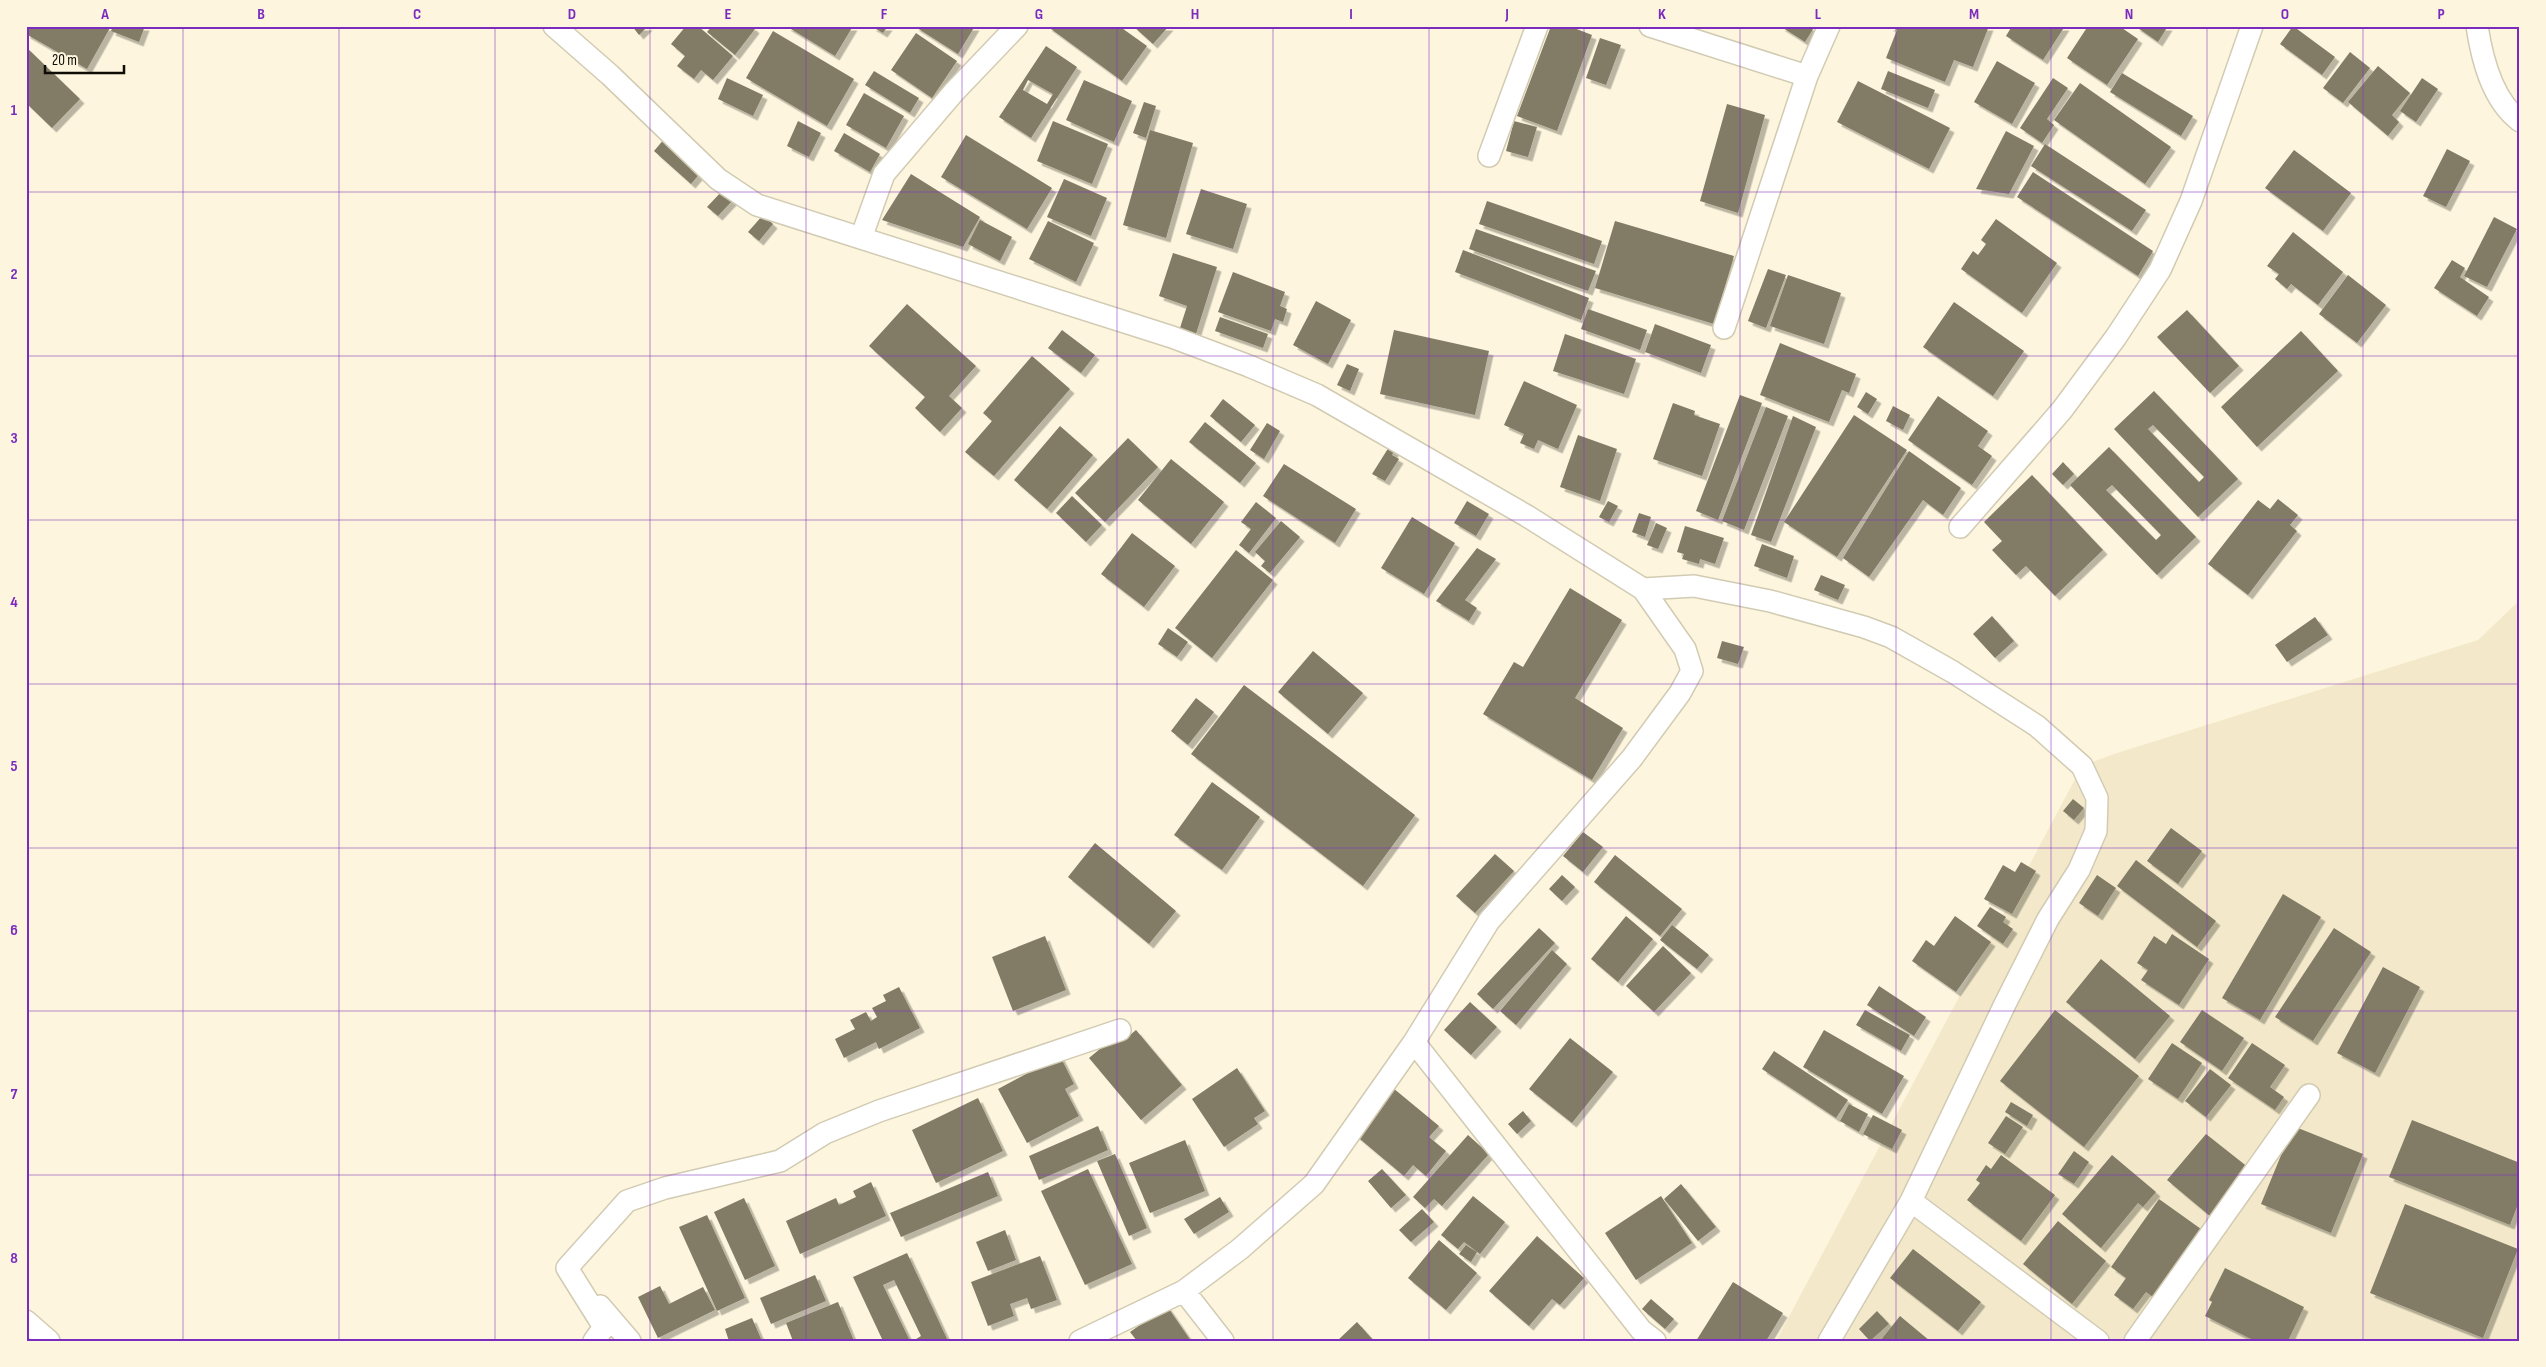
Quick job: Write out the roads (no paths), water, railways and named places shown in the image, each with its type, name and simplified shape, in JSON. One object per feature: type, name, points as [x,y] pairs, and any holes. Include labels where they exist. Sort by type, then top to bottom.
[{"type":"street","points":[[554,26],[610,75],[718,179],[756,205],[861,238],[889,249],[1056,299],[1172,338],[1249,366],[1317,396],[1527,516],[1643,589],[1685,649],[1692,671],[1680,693],[1632,758],[1489,921],[1414,1042],[1314,1184],[1240,1249],[1184,1291],[1080,1341]]},
{"type":"street","points":[[861,238],[884,174],[954,92],[1017,26]]},
{"type":"street","points":[[1489,156],[1537,26]]},
{"type":"street","points":[[1650,26],[1807,76]]},
{"type":"street","points":[[1724,328],[1807,76],[1829,26]]},
{"type":"street","points":[[1960,527],[2062,410],[2116,337],[2160,270],[2191,201],[2252,26]]},
{"type":"street","points":[[2477,26],[2480,50],[2491,82],[2510,114],[2520,122]]},
{"type":"street","points":[[1643,589],[1694,586],[1770,601],[1864,627],[1891,637],[1953,672],[2037,726],[2082,766],[2097,798],[2096,831],[2079,870],[2048,920],[2004,1004],[1912,1201],[1829,1341]]},
{"type":"street","points":[[567,1268],[627,1201],[665,1188],[780,1161],[825,1133],[879,1110],[1120,1030]]},
{"type":"street","points":[[1414,1042],[1641,1330],[1655,1341]]},
{"type":"street","points":[[2134,1341],[2309,1095]]},
{"type":"street","points":[[1912,1201],[2098,1341]]},
{"type":"street","points":[[567,1268],[604,1327],[594,1341]]},
{"type":"street","points":[[567,1268],[630,1341]]},
{"type":"street","points":[[1184,1291],[1223,1341]]},
{"type":"street","points":[[26,1321],[49,1341]]}]
